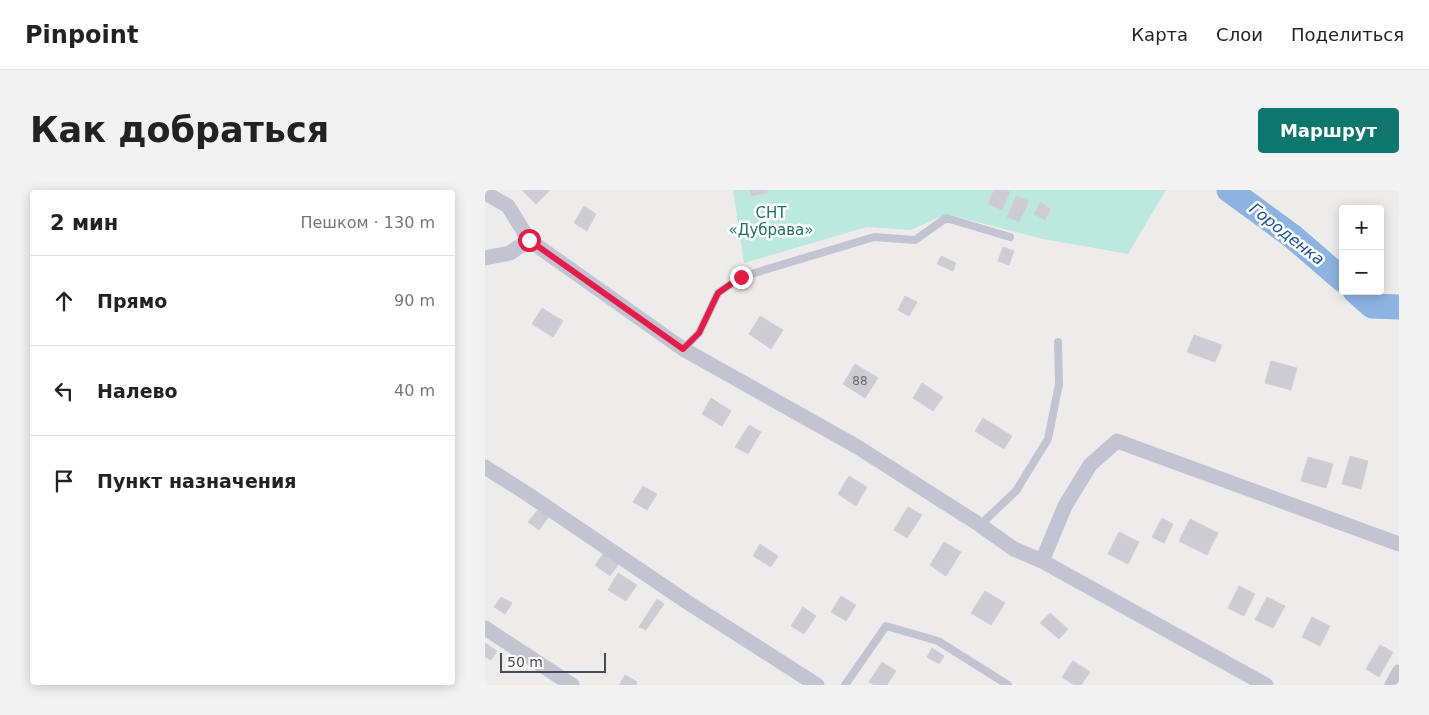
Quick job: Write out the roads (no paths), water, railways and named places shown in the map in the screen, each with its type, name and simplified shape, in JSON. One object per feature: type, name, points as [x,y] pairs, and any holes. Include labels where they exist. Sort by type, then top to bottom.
[{"type":"street","points":[[485,193],[508,206],[529,240],[683,349],[856,446],[980,525],[1014,549],[1042,561],[1266,685]]},
{"type":"street","points":[[485,258],[510,253],[529,240]]},
{"type":"street","points":[[1042,561],[1065,506],[1090,466],[1117,440],[1399,544]]},
{"type":"street","points":[[485,467],[690,604],[817,685]]},
{"type":"street","points":[[485,628],[573,685]]},
{"type":"street","points":[[1392,685],[1399,672]]},
{"type":"lane","points":[[683,349],[699,333],[718,293],[741,277],[874,237],[915,240],[946,218],[1010,237]]},
{"type":"lane","points":[[980,525],[1016,491],[1049,439],[1059,384],[1058,342]]},
{"type":"lane","points":[[845,685],[886,626],[938,640],[1007,685]]},
{"type":"waterway","name":"Городенка","points":[[1229,190],[1292,236],[1339,277]]},
{"type":"waterway","name":"Городенка","points":[[1360,295],[1372,306],[1399,307]]},
{"type":"park label","name":"СНТ «Дубрава»","points":[[771,222]]}]
